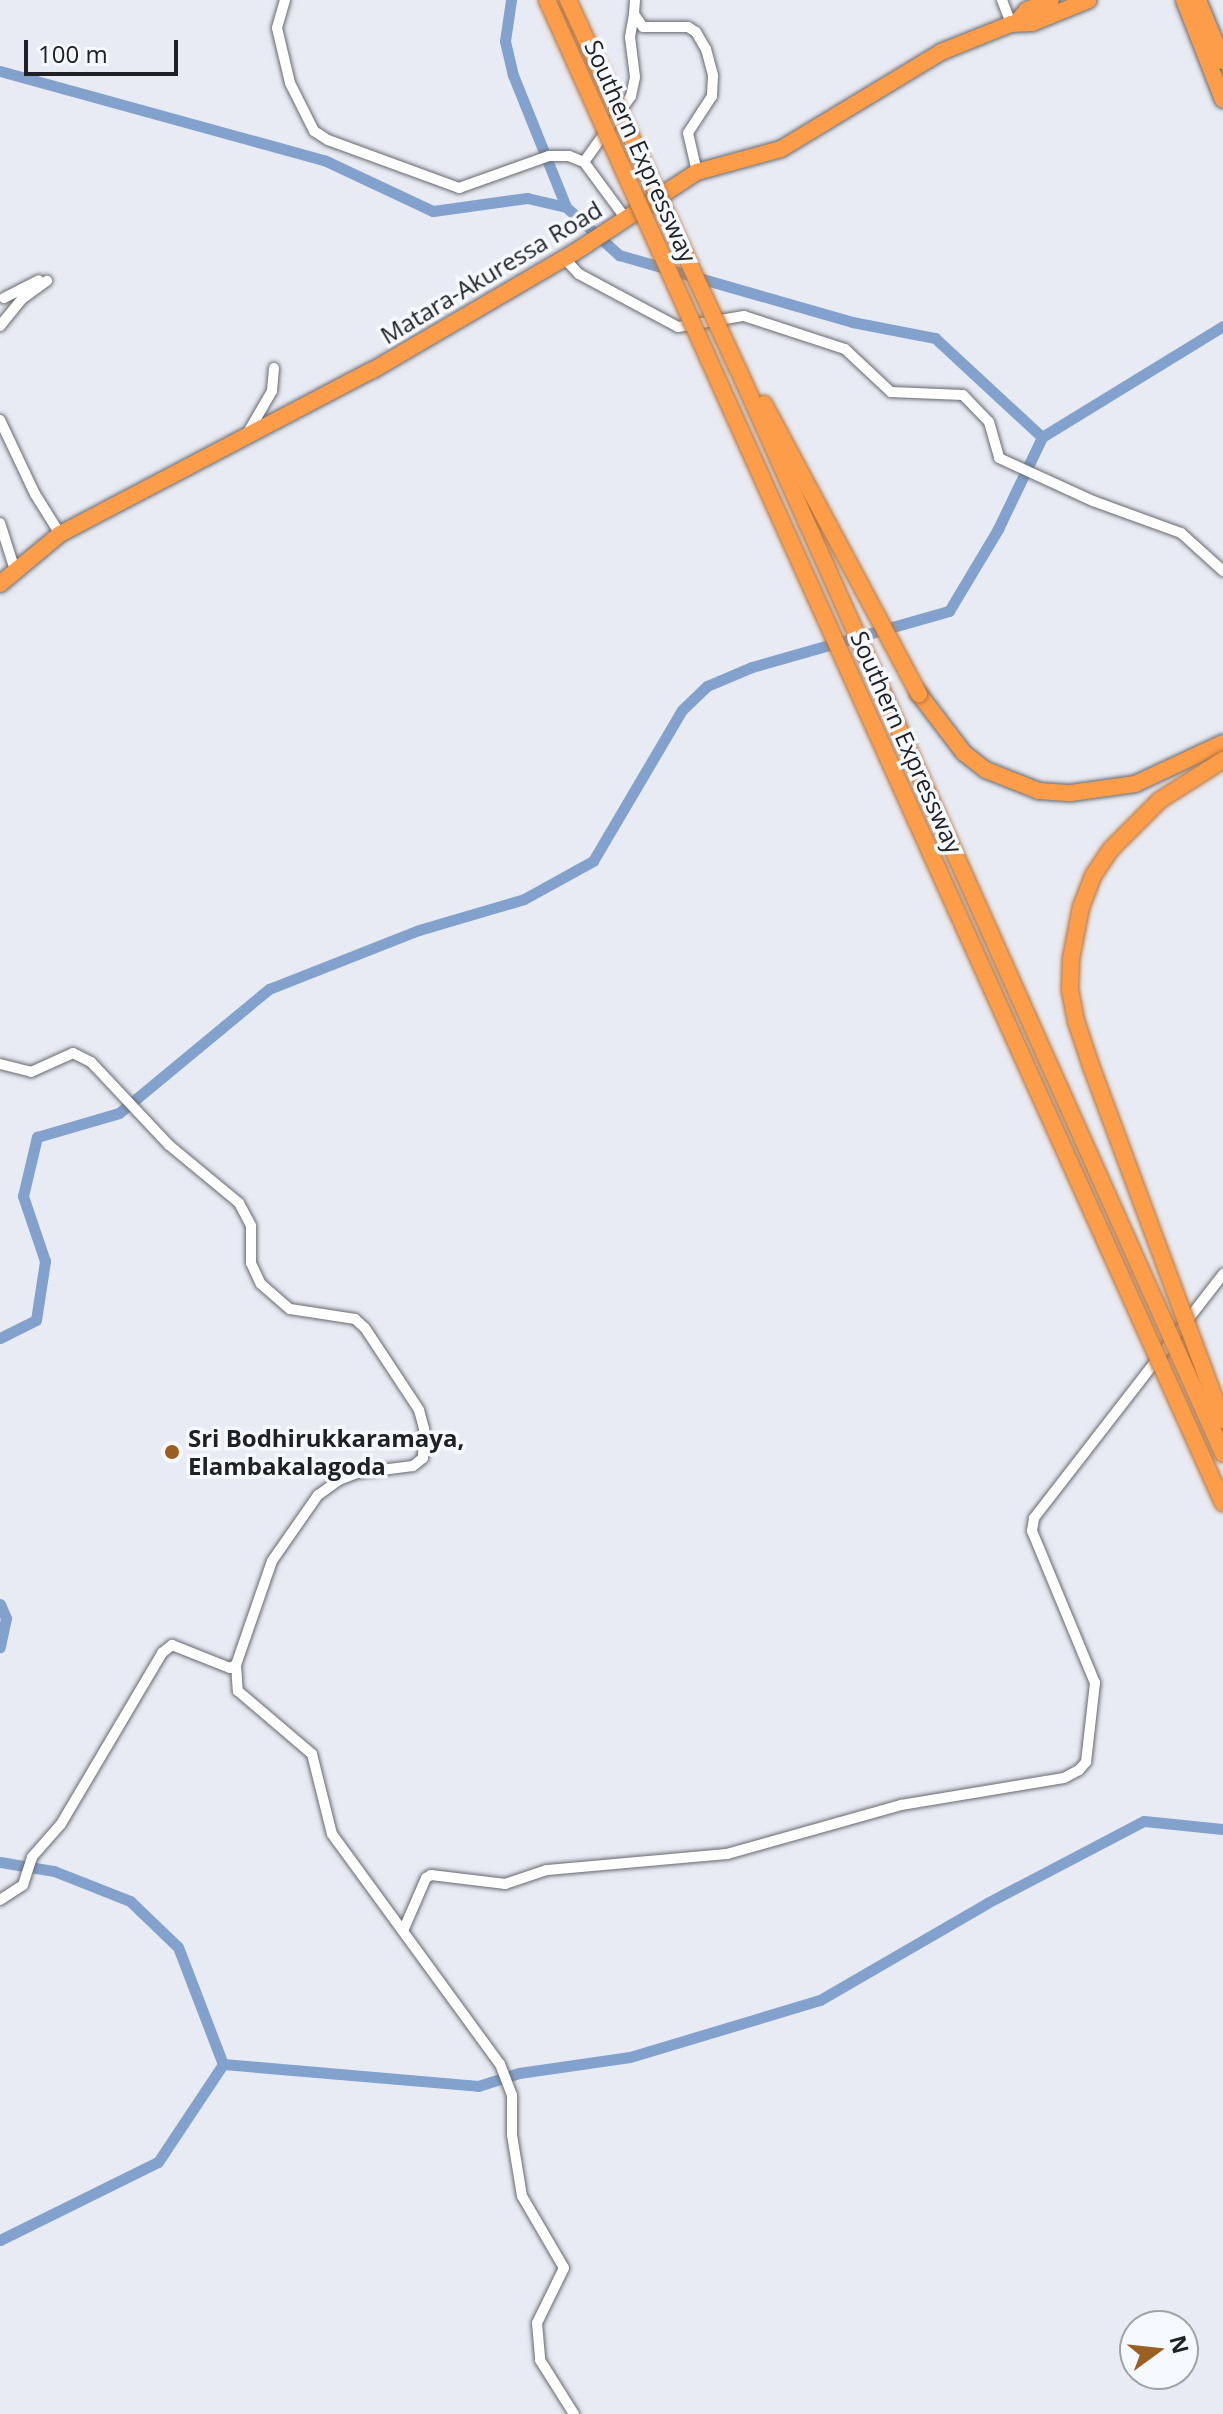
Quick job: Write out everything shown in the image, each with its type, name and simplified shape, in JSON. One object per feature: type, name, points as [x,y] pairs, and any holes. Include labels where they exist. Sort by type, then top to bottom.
[{"type":"highway","name":"Southern Expressway","points":[[547,0],[1223,1503]]},
{"type":"highway","name":"Southern Expressway","points":[[568,0],[1223,1453]]},
{"type":"highway","name":"Matara-Akuressa Road","points":[[1014,23],[1027,10],[1051,0]]},
{"type":"highway","name":"Matara-Akuressa Road","points":[[0,584],[60,534],[373,370],[570,255],[697,172],[713,171],[781,149],[941,52],[1014,23],[1032,23],[1089,0]]},
{"type":"highway","points":[[1191,2],[1223,61]]},
{"type":"highway","points":[[1191,2],[1223,100]]},
{"type":"highway","points":[[701,290],[919,694],[964,753],[986,770],[1039,791],[1071,793],[1135,784],[1223,743]]},
{"type":"highway","points":[[1223,760],[1160,800],[1111,849],[1093,876],[1081,907],[1071,959],[1070,990],[1091,1066],[1223,1420]]},
{"type":"street","points":[[285,0],[277,28],[290,83],[314,131],[328,140],[459,188],[549,156],[569,156],[584,162],[621,223]]},
{"type":"street","points":[[584,162],[631,96],[635,77],[630,37],[635,0]]},
{"type":"street","points":[[1002,0],[1014,23]]},
{"type":"street","points":[[634,14],[643,27],[688,27],[696,32],[706,49],[713,76],[712,96],[688,133],[697,172]]},
{"type":"street","points":[[570,255],[579,274],[678,327],[744,316],[845,349],[891,392],[963,395],[989,422],[999,458],[1093,501],[1181,533],[1223,571]]},
{"type":"street","points":[[0,326],[22,299],[46,279],[4,298]]},
{"type":"street","points":[[246,436],[272,391],[274,368]]},
{"type":"street","points":[[0,420],[35,494],[60,534]]},
{"type":"street","points":[[0,523],[15,570]]},
{"type":"street","points":[[0,1064],[31,1072],[73,1053],[83,1055],[149,1124],[239,1203],[247,1215],[251,1263],[261,1284],[290,1309],[355,1319],[365,1328],[411,1395],[424,1429],[423,1458],[413,1466],[357,1473],[339,1480],[318,1495],[272,1561],[236,1665],[238,1691],[312,1754],[332,1834],[500,2064],[512,2095],[512,2135],[522,2196],[564,2268],[537,2323],[540,2360],[574,2414]]},
{"type":"street","points":[[403,1931],[426,1878],[431,1875],[505,1884],[547,1870],[727,1854],[901,1805],[1064,1778],[1079,1770],[1086,1762],[1095,1683],[1032,1531],[1034,1518],[1223,1274]]},
{"type":"street","points":[[0,1900],[23,1885],[32,1857],[61,1824],[162,1653],[172,1645],[230,1668],[236,1665]]},
{"type":"waterway","points":[[511,0],[505,41],[513,75],[566,207]]},
{"type":"waterway","points":[[0,71],[324,160],[433,211],[527,198],[566,207],[619,255],[852,322],[935,338],[1042,437]]},
{"type":"waterway","points":[[0,1338],[36,1320],[45,1261],[23,1196],[37,1137],[119,1113],[269,989],[419,930],[524,899],[593,861],[682,710],[707,686],[752,667],[949,611],[998,529],[1042,437],[1223,326]]},
{"type":"waterway","points":[[0,1604],[6,1618],[0,1647]]},
{"type":"waterway","points":[[0,2240],[158,2162],[223,2064],[478,2086],[519,2073],[630,2057],[820,2000],[987,1903],[1144,1821],[1223,1829]]},
{"type":"waterway","points":[[0,1862],[54,1871],[130,1901],[178,1947],[223,2064]]},
{"type":"place","name":"Sri Bodhirukkaramaya, Elambakalagoda","points":[[172,1452]]}]
